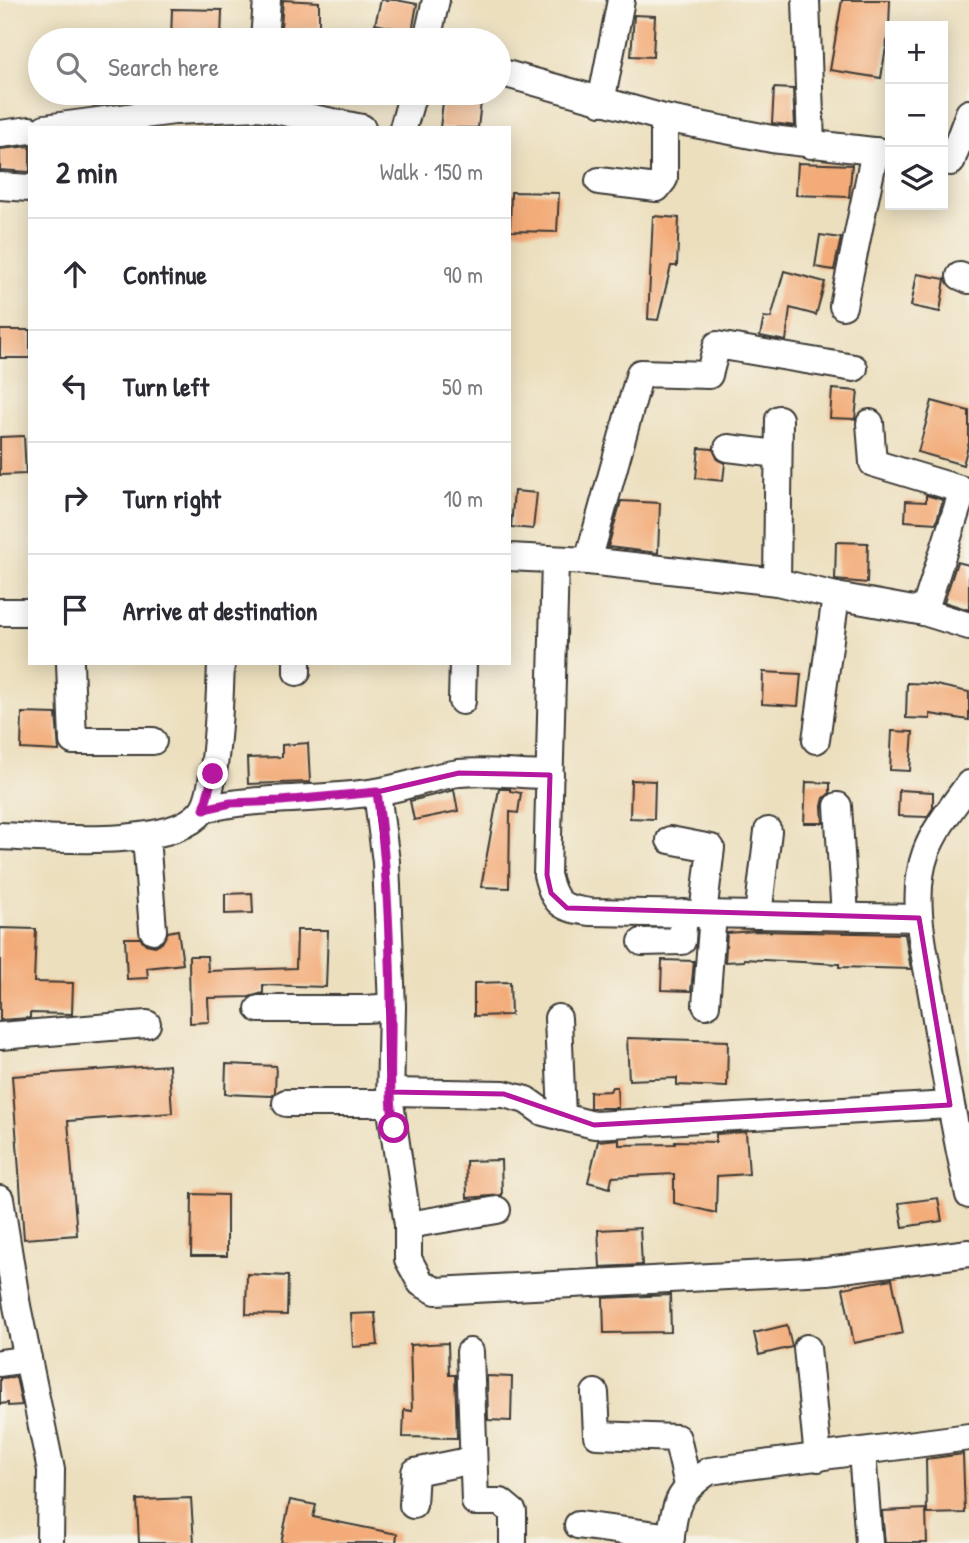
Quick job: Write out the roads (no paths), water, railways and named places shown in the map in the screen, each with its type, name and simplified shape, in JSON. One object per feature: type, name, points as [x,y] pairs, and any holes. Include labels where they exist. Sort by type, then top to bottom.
[{"type":"street","points":[[265,28],[267,0]]},
{"type":"street","points":[[430,28],[436,0]]},
{"type":"street","points":[[601,102],[621,0]]},
{"type":"street","points":[[806,0],[811,145]]},
{"type":"street","points":[[511,76],[664,118],[811,145],[883,152],[843,306]]},
{"type":"street","points":[[404,126],[410,105]]},
{"type":"street","points":[[74,126],[174,119],[259,109],[351,126]]},
{"type":"street","points":[[954,164],[969,113]]},
{"type":"street","points":[[599,181],[657,188],[664,179],[664,118]]},
{"type":"street","points":[[0,134],[28,130]]},
{"type":"street","points":[[0,186],[28,188]]},
{"type":"street","points":[[587,561],[640,373],[709,375],[717,345],[853,368]]},
{"type":"street","points":[[777,582],[779,419]]},
{"type":"street","points":[[870,424],[873,463],[963,490],[924,612]]},
{"type":"street","points":[[728,448],[777,454]]},
{"type":"street","points":[[511,556],[587,561],[777,582],[924,612],[969,626]]},
{"type":"street","points":[[555,560],[547,875],[551,893],[567,908],[590,912],[919,918]]},
{"type":"street","points":[[816,740],[836,596]]},
{"type":"street","points":[[0,612],[28,612]]},
{"type":"street","points":[[70,665],[72,741],[153,741]]},
{"type":"street","points":[[0,836],[146,837],[189,824],[204,809],[213,774],[221,665]]},
{"type":"street","points":[[462,701],[463,665]]},
{"type":"street","points":[[204,809],[231,803],[377,792],[459,774],[550,775]]},
{"type":"street","points":[[969,784],[926,852],[919,886],[919,918],[950,1105],[969,1195]]},
{"type":"street","points":[[377,792],[386,862],[391,1007],[390,1098],[408,1225],[408,1259],[421,1283],[436,1291],[827,1271],[969,1253]]},
{"type":"street","points":[[838,806],[845,916]]},
{"type":"street","points":[[758,915],[768,831]]},
{"type":"street","points":[[146,837],[153,930]]},
{"type":"street","points":[[670,841],[711,848],[700,914],[706,1005]]},
{"type":"street","points":[[642,942],[682,941],[700,914]]},
{"type":"street","points":[[259,1009],[391,1007]]},
{"type":"street","points":[[558,1018],[562,1117]]},
{"type":"street","points":[[0,1036],[147,1024]]},
{"type":"street","points":[[286,1103],[504,1094],[526,1100],[543,1112],[594,1125],[950,1105]]},
{"type":"street","points":[[0,1199],[51,1470],[50,1543]]},
{"type":"street","points":[[408,1225],[497,1210]]},
{"type":"street","points":[[807,1348],[818,1458]]},
{"type":"street","points":[[470,1352],[475,1502],[500,1502],[513,1512],[513,1543]]},
{"type":"street","points":[[0,1363],[28,1359]]},
{"type":"street","points":[[595,1393],[597,1435],[677,1438],[688,1485]]},
{"type":"street","points":[[578,1525],[671,1540],[675,1509],[688,1485],[709,1471],[969,1437]]},
{"type":"street","points":[[862,1452],[869,1543]]},
{"type":"street","points":[[413,1505],[415,1472],[473,1460]]}]
